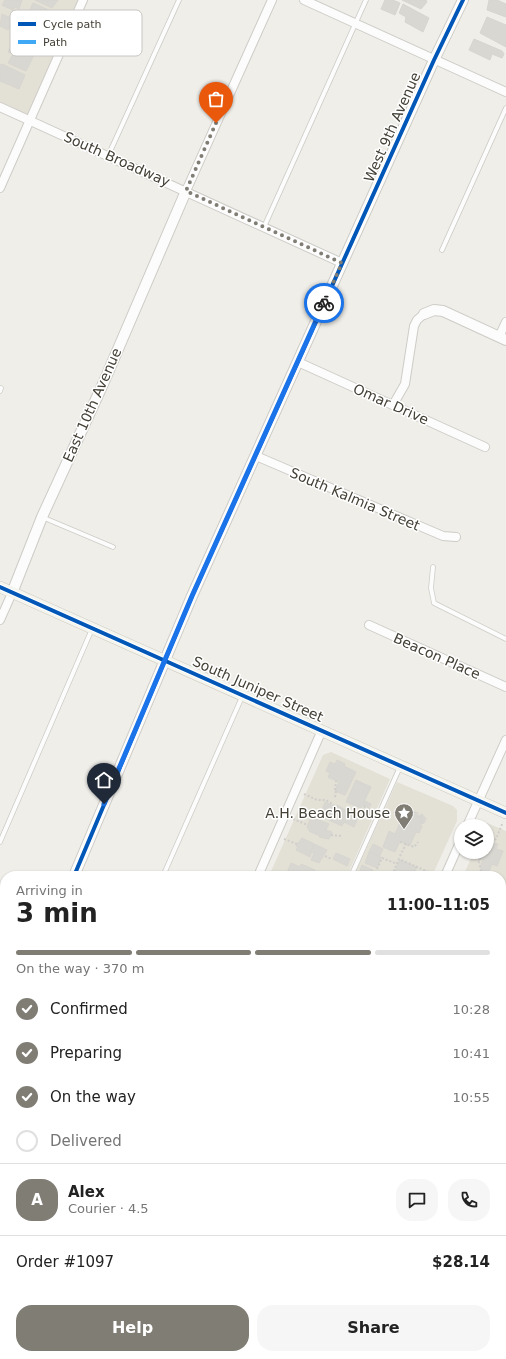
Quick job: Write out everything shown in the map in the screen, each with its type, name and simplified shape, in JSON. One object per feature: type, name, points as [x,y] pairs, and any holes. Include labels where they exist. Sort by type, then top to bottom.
[{"type":"main road","name":"South Juniper Street","points":[[0,587],[506,813]]},
{"type":"street","points":[[78,10],[83,0]]},
{"type":"street","points":[[186,191],[272,0]]},
{"type":"street","points":[[304,0],[506,92]]},
{"type":"street","name":"West 9th Avenue","points":[[76,871],[192,596],[434,60],[463,0]]},
{"type":"street","points":[[0,188],[58,56]]},
{"type":"street","name":"South Broadway","points":[[0,107],[342,263]]},
{"type":"street","name":"East 10th Avenue","points":[[0,620],[42,517],[103,384],[186,191]]},
{"type":"street","points":[[393,405],[405,384],[414,326],[417,320],[424,314],[434,310],[443,311],[503,339],[506,322]]},
{"type":"street","name":"Omar Drive","points":[[298,362],[485,446]]},
{"type":"street","name":"South Kalmia Street","points":[[256,456],[443,536],[456,537]]},
{"type":"street","name":"Beacon Place","points":[[369,625],[506,687]]},
{"type":"street","points":[[260,871],[322,730]]},
{"type":"street","points":[[470,819],[506,740]]},
{"type":"street","points":[[446,871],[454,855]]},
{"type":"lane","points":[[108,156],[178,0]]},
{"type":"lane","points":[[264,227],[366,0]]},
{"type":"lane","points":[[442,250],[506,108]]},
{"type":"lane","points":[[42,517],[113,547]]},
{"type":"lane","points":[[433,567],[431,588],[434,603],[506,639]]},
{"type":"lane","points":[[0,842],[93,628]]},
{"type":"lane","points":[[165,871],[243,695]]},
{"type":"lane","points":[[353,871],[401,765]]},
{"type":"path","points":[[335,797],[337,783]]},
{"type":"path","points":[[304,794],[317,800],[326,800],[334,806]]},
{"type":"path","points":[[365,806],[362,810],[365,814]]},
{"type":"path","points":[[494,840],[496,839],[506,816]]},
{"type":"path","points":[[293,819],[308,825]]},
{"type":"path","points":[[331,835],[341,836]]},
{"type":"path","points":[[284,839],[296,844]]},
{"type":"path","points":[[400,842],[414,847],[418,842]]},
{"type":"path","points":[[400,856],[406,844]]},
{"type":"path","points":[[325,856],[332,859]]},
{"type":"path","points":[[377,869],[382,858],[397,864]]},
{"type":"path","points":[[394,871],[400,859],[428,871]]},
{"type":"path","points":[[480,860],[480,871]]},
{"type":"path","points":[[415,871],[417,866]]},
{"type":"shaded area","points":[[0,0],[83,0],[78,10],[10,10],[10,56],[58,56],[29,119],[0,107]]},
{"type":"shaded area","points":[[331,752],[390,779],[349,871],[271,871],[323,755]]},
{"type":"shaded area","points":[[397,782],[453,806],[457,810],[457,819],[454,819],[454,828],[434,871],[356,871]]},
{"type":"shaded area","points":[[494,826],[506,831],[506,871],[465,871],[471,859],[494,859]]},
{"type":"building","points":[[5,0],[22,0],[19,9],[15,7],[13,10],[2,5]]},
{"type":"building","points":[[35,0],[58,0],[52,8]]},
{"type":"building","points":[[385,0],[393,0],[400,3],[395,15],[381,9]]},
{"type":"building","points":[[402,0],[426,0],[427,2],[421,9]]},
{"type":"building","points":[[489,0],[497,0],[506,4],[506,17],[487,10]]},
{"type":"building","points":[[33,3],[49,10],[30,10]]},
{"type":"building","points":[[403,4],[429,18],[423,32],[405,22],[406,17],[399,13]]},
{"type":"building","points":[[2,14],[10,18],[10,26],[8,30],[0,26]]},
{"type":"building","points":[[487,17],[506,25],[506,47],[480,33]]},
{"type":"building","points":[[474,39],[502,51],[504,54],[502,58],[492,54],[490,60],[469,50]]},
{"type":"building","points":[[12,56],[34,56],[26,71],[8,63]]},
{"type":"building","points":[[2,64],[25,75],[19,89],[0,81],[0,65]]},
{"type":"building","points":[[337,760],[345,764],[344,766],[356,772],[345,795],[335,791],[339,782],[328,777],[330,773],[326,771],[330,762],[335,764]]},
{"type":"building","points":[[356,780],[371,787],[361,808],[346,802]]},
{"type":"building","points":[[365,801],[371,804],[369,808],[363,805]]},
{"type":"building","points":[[325,802],[336,807],[337,805],[358,817],[354,827],[344,822],[342,826],[320,816]]},
{"type":"building","points":[[368,808],[374,812],[372,819],[364,816]]},
{"type":"building","points":[[406,809],[418,813],[417,817],[421,816],[422,821],[419,824],[422,826],[419,833],[416,832],[410,845],[400,841],[395,852],[383,847],[389,831],[395,834]]},
{"type":"building","points":[[422,814],[426,819],[424,823],[421,824],[421,816],[417,817]]},
{"type":"building","points":[[314,818],[329,824],[326,830],[332,832],[329,839],[319,837],[320,836],[309,831],[307,828],[310,819],[313,820]]},
{"type":"building","points":[[302,838],[314,844],[310,857],[296,850],[298,847],[296,846]]},
{"type":"building","points":[[495,843],[498,844],[496,849],[503,851],[497,866],[492,864],[489,871],[480,871],[482,868],[480,867],[483,860],[481,859],[494,859]]},
{"type":"building","points":[[314,844],[327,850],[319,863],[311,860],[314,853],[311,852]]},
{"type":"building","points":[[373,844],[383,849],[379,857],[369,852]]},
{"type":"building","points":[[369,852],[381,857],[377,868],[365,863]]},
{"type":"building","points":[[336,853],[350,859],[347,866],[333,859]]},
{"type":"building","points":[[400,860],[416,867],[414,871],[395,871]]},
{"type":"building","points":[[291,863],[300,867],[301,864],[315,870],[314,871],[288,871]]},
{"type":"building","points":[[362,865],[373,870],[372,871],[360,871]]},
{"type":"cycle path","points":[[76,871],[192,596],[434,60],[463,0]]},
{"type":"cycle path","points":[[0,587],[506,813]]},
{"type":"way so far","points":[[216,123],[186,191],[342,263],[324,303]]},
{"type":"place","name":"A.H. Beach House","points":[[404,830]]},
{"type":"route","points":[[104,804],[192,596],[324,303]]}]
